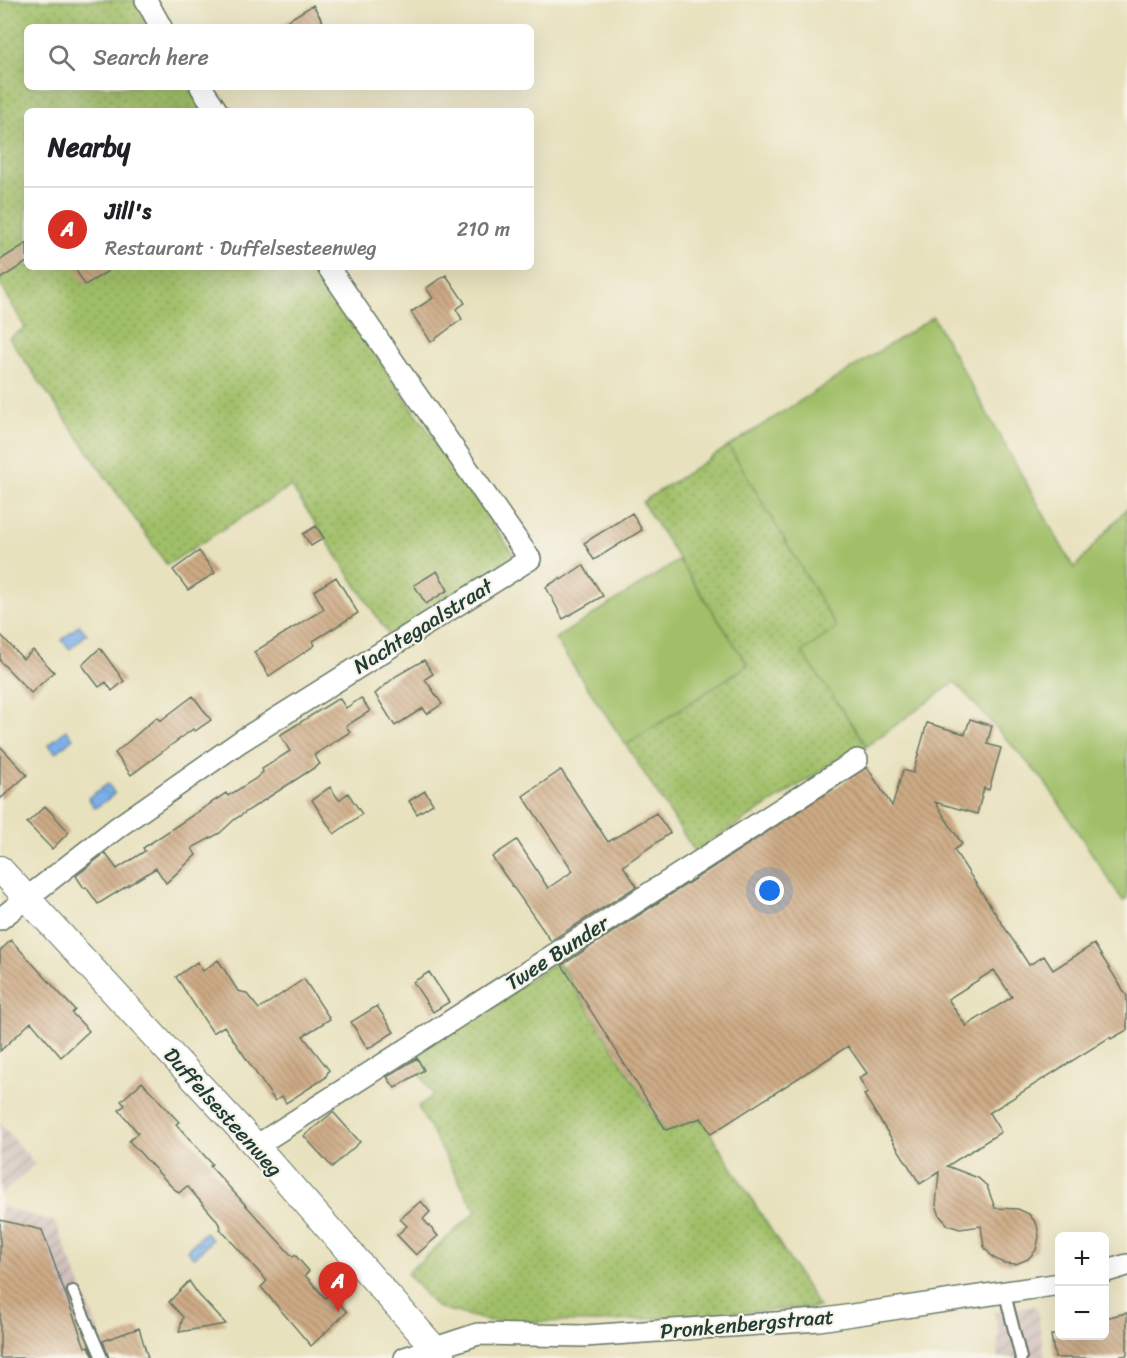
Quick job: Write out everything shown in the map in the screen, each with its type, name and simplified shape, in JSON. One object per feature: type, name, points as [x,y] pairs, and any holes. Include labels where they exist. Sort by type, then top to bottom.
[{"type":"street","points":[[146,0],[159,24]]},
{"type":"street","points":[[203,90],[215,108]]},
{"type":"street","name":"Nachtegaalstraat","points":[[26,898],[118,827],[241,741],[530,560],[330,270]]},
{"type":"street","name":"Twee Bunder","points":[[256,1146],[857,760]]},
{"type":"street","name":"Duffelsesteenweg","points":[[0,869],[256,1146],[438,1352]]},
{"type":"street","points":[[0,919],[26,898]]},
{"type":"street","points":[[1109,1270],[1127,1265]]},
{"type":"street","name":"Pronkenbergstraat","points":[[405,1358],[438,1352],[478,1334],[585,1336],[819,1320],[1055,1285]]},
{"type":"lane","points":[[73,1291],[102,1358]]},
{"type":"lane","points":[[1005,1294],[1021,1358]]},
{"type":"shaded area","points":[[0,1123],[35,1164],[0,1196]]},
{"type":"shaded area","points":[[0,1206],[55,1222],[110,1358],[0,1358]]},
{"type":"shaded area","points":[[1036,1306],[1045,1358],[997,1358],[999,1333],[994,1312]]},
{"type":"green space","points":[[0,0],[139,0],[152,24],[24,24],[24,90],[193,90],[205,108],[24,108],[24,270],[317,270],[514,555],[512,560],[390,637],[291,486],[167,565],[9,338],[25,328],[0,283]]},
{"type":"green space","points":[[933,317],[1074,568],[1127,508],[1127,898],[1123,901],[1045,782],[955,682],[867,746],[802,652],[837,628],[729,446]]},
{"type":"green space","points":[[729,446],[838,628],[803,652],[867,746],[854,755],[850,752],[695,852],[626,745],[747,665],[642,502]]},
{"type":"green space","points":[[679,560],[748,665],[626,745],[555,639]]},
{"type":"green space","points":[[558,961],[664,1130],[701,1118],[819,1307],[600,1322],[489,1321],[436,1307],[407,1273],[476,1212],[418,1107],[433,1095],[409,1056]]},
{"type":"water","points":[[79,625],[87,634],[70,649],[62,640]]},
{"type":"water","points":[[66,730],[73,738],[56,753],[49,745]]},
{"type":"water","points":[[108,784],[115,794],[95,808],[88,798]]},
{"type":"water","points":[[205,1232],[212,1240],[194,1258],[187,1250]]},
{"type":"building","points":[[313,5],[324,24],[282,24]]},
{"type":"building","points":[[24,245],[24,264],[0,279],[0,260]]},
{"type":"building","points":[[76,270],[110,270],[85,285]]},
{"type":"building","points":[[446,275],[465,303],[456,309],[462,319],[431,342],[411,312],[433,298],[426,288]]},
{"type":"building","points":[[632,513],[642,530],[594,560],[584,543]]},
{"type":"building","points":[[316,526],[324,538],[311,546],[303,534]]},
{"type":"building","points":[[199,551],[215,573],[188,590],[173,570]]},
{"type":"building","points":[[583,565],[603,596],[563,619],[546,587]]},
{"type":"building","points":[[437,571],[448,590],[426,604],[414,585]]},
{"type":"building","points":[[336,577],[358,613],[313,641],[315,645],[269,676],[254,652],[324,609],[314,591]]},
{"type":"building","points":[[0,634],[23,659],[33,650],[54,672],[31,693],[0,661]]},
{"type":"building","points":[[100,648],[124,681],[112,691],[106,682],[99,687],[82,665]]},
{"type":"building","points":[[424,660],[433,674],[425,679],[442,704],[427,714],[423,708],[395,726],[375,694],[396,676]]},
{"type":"building","points":[[193,696],[211,720],[195,731],[193,729],[131,775],[115,753],[157,717],[160,721]]},
{"type":"building","points":[[339,698],[346,708],[361,698],[370,711],[346,726],[350,732],[314,755],[320,764],[235,819],[220,833],[192,848],[196,855],[166,883],[156,868],[98,904],[86,887],[84,888],[76,876],[105,853],[117,869],[145,851],[143,848],[226,793],[228,796],[255,779],[263,772],[262,769],[290,751],[280,735]]},
{"type":"building","points":[[970,719],[992,726],[987,744],[1001,748],[989,790],[984,788],[977,814],[935,802],[962,844],[954,850],[1029,965],[1044,956],[1053,970],[1094,944],[1127,996],[1127,1030],[1111,1039],[1110,1037],[989,1113],[1001,1132],[947,1166],[978,1178],[987,1186],[995,1208],[1018,1209],[1029,1214],[1037,1225],[1039,1237],[1036,1250],[1028,1259],[1016,1264],[1003,1263],[992,1257],[984,1247],[981,1226],[960,1229],[948,1225],[940,1216],[936,1205],[939,1172],[920,1184],[864,1095],[868,1093],[859,1078],[867,1073],[848,1046],[711,1134],[701,1118],[666,1130],[562,965],[867,767],[892,806],[903,770],[913,773],[927,723],[965,734]],"holes":[[[994,970],[1012,997],[966,1026],[948,999]]]},
{"type":"building","points":[[0,746],[27,775],[0,799]]},
{"type":"building","points":[[561,770],[608,842],[656,813],[670,833],[623,866],[637,886],[551,941],[492,857],[517,840],[548,888],[573,871],[523,796]]},
{"type":"building","points":[[330,787],[339,800],[348,793],[362,814],[334,834],[312,800]]},
{"type":"building","points":[[425,791],[433,804],[417,814],[409,801]]},
{"type":"building","points":[[45,806],[69,832],[52,849],[27,823]]},
{"type":"building","points":[[11,940],[75,1010],[72,1013],[89,1031],[61,1057],[31,1022],[0,1051],[0,951]]},
{"type":"building","points":[[218,960],[238,991],[246,993],[259,1009],[304,979],[330,1019],[303,1036],[329,1070],[325,1078],[286,1103],[282,1096],[275,1101],[224,1026],[213,1033],[176,977],[197,962],[203,971]]},
{"type":"building","points":[[429,972],[449,1002],[433,1012],[413,982]]},
{"type":"building","points":[[377,1006],[394,1032],[368,1049],[351,1022]]},
{"type":"building","points":[[417,1058],[424,1070],[395,1088],[387,1077]]},
{"type":"building","points":[[142,1082],[179,1122],[176,1124],[212,1164],[210,1166],[293,1257],[295,1255],[309,1271],[305,1275],[325,1298],[330,1293],[347,1312],[311,1346],[261,1287],[267,1281],[220,1229],[215,1218],[187,1186],[179,1193],[129,1141],[138,1133],[119,1110],[125,1105],[121,1101]]},
{"type":"building","points":[[333,1112],[360,1142],[332,1167],[304,1136]]},
{"type":"building","points":[[421,1201],[430,1212],[423,1219],[438,1236],[416,1255],[397,1235],[407,1226],[400,1219]]},
{"type":"building","points":[[0,1220],[42,1230],[85,1347],[89,1346],[94,1358],[0,1358]]},
{"type":"building","points":[[189,1281],[226,1324],[179,1332],[183,1317],[169,1302]]},
{"type":"building","points":[[1127,1313],[1127,1355],[1110,1358],[1055,1358],[1051,1335],[1055,1335],[1055,1340],[1109,1340],[1109,1317]]},
{"type":"building","points":[[139,1328],[148,1358],[109,1358],[103,1341]]},
{"type":"place","name":"Jill's","points":[[338,1312]]}]
